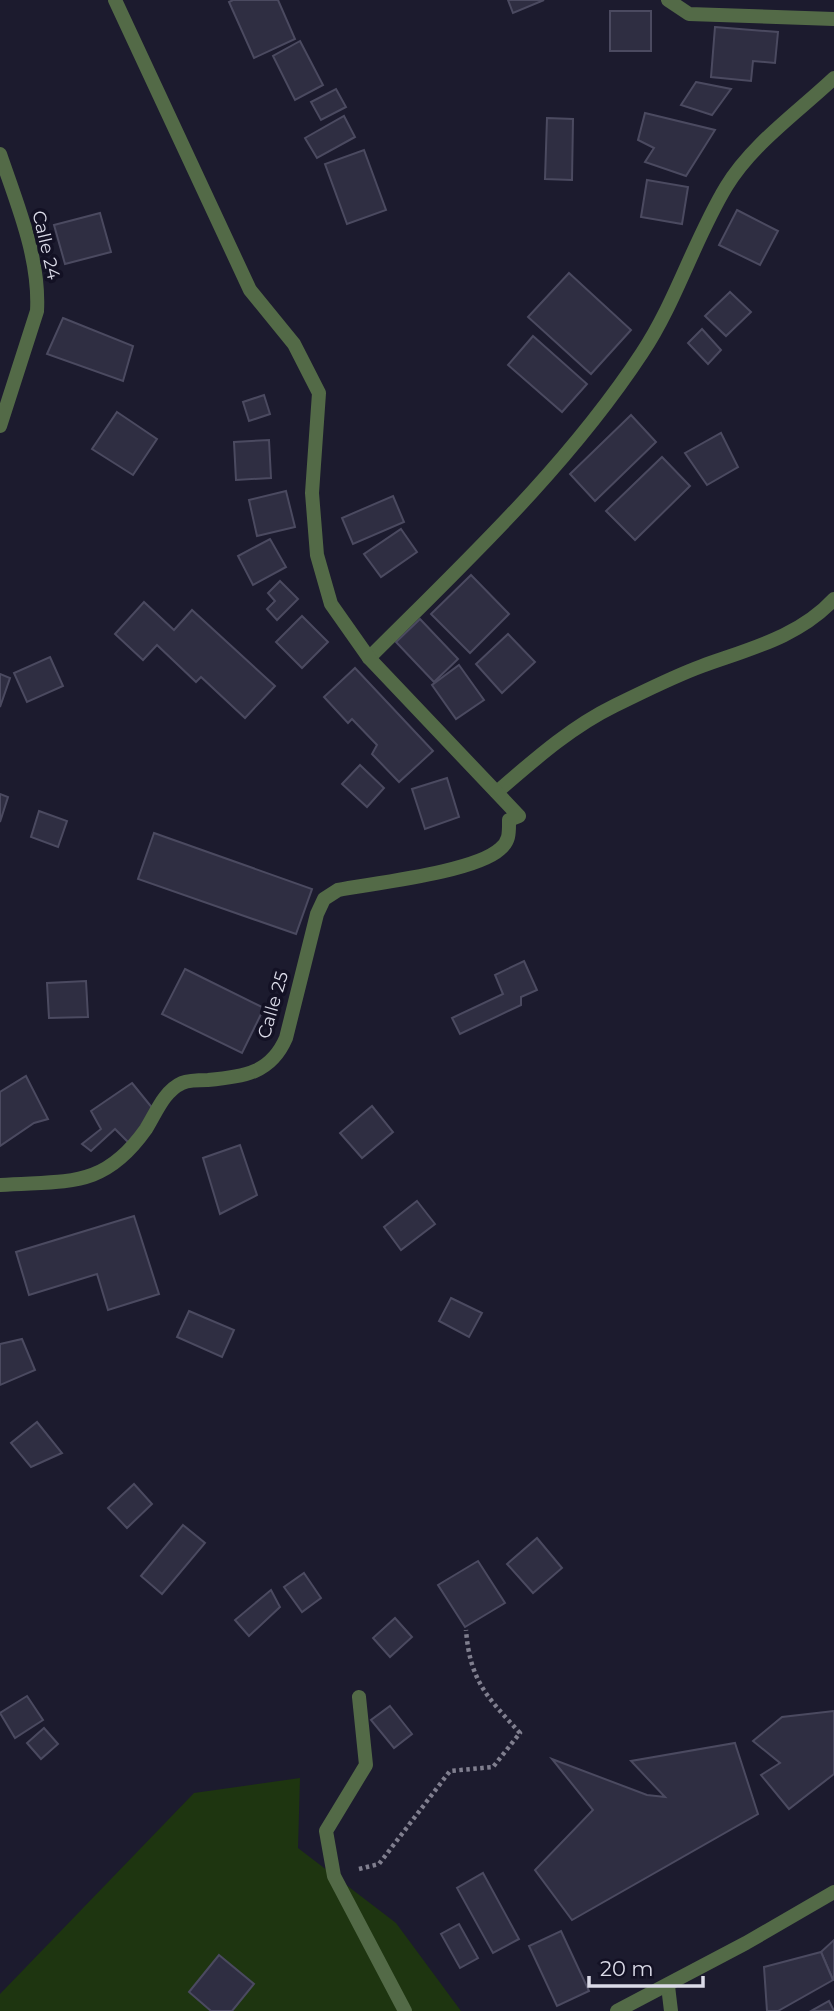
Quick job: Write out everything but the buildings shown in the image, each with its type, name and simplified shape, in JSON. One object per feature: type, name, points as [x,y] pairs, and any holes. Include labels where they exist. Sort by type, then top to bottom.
[{"type":"street","points":[[115,0],[250,290],[294,344],[319,393],[312,493],[317,555],[331,604],[369,658],[498,791],[540,755],[611,707],[701,666],[760,648],[821,614],[834,598]]},
{"type":"street","points":[[668,0],[689,13],[834,19]]},
{"type":"street","points":[[369,658],[503,525],[604,405],[643,351],[726,187],[749,156],[834,78]]},
{"type":"street","name":"Calle 24","points":[[0,154],[34,264],[38,295],[37,311],[0,426]]},
{"type":"street","name":"Calle 25","points":[[0,1185],[92,1178],[113,1167],[145,1130],[169,1092],[183,1082],[235,1078],[262,1070],[279,1055],[286,1038],[317,914],[324,899],[338,890],[468,864],[500,850],[509,838],[509,820],[519,816],[498,791]]},
{"type":"street","points":[[359,1698],[366,1765],[326,1831],[334,1876],[405,2011]]},
{"type":"street","points":[[617,2011],[668,1986],[834,1892]]},
{"type":"street","points":[[668,1986],[671,2011]]},
{"type":"path","points":[[334,1876],[379,1864],[450,1771],[493,1767],[520,1733],[481,1690],[468,1655],[466,1630]]},
{"type":"green space","points":[[300,1778],[298,1848],[396,1923],[461,2011],[0,2011],[0,1994],[194,1793]]}]
